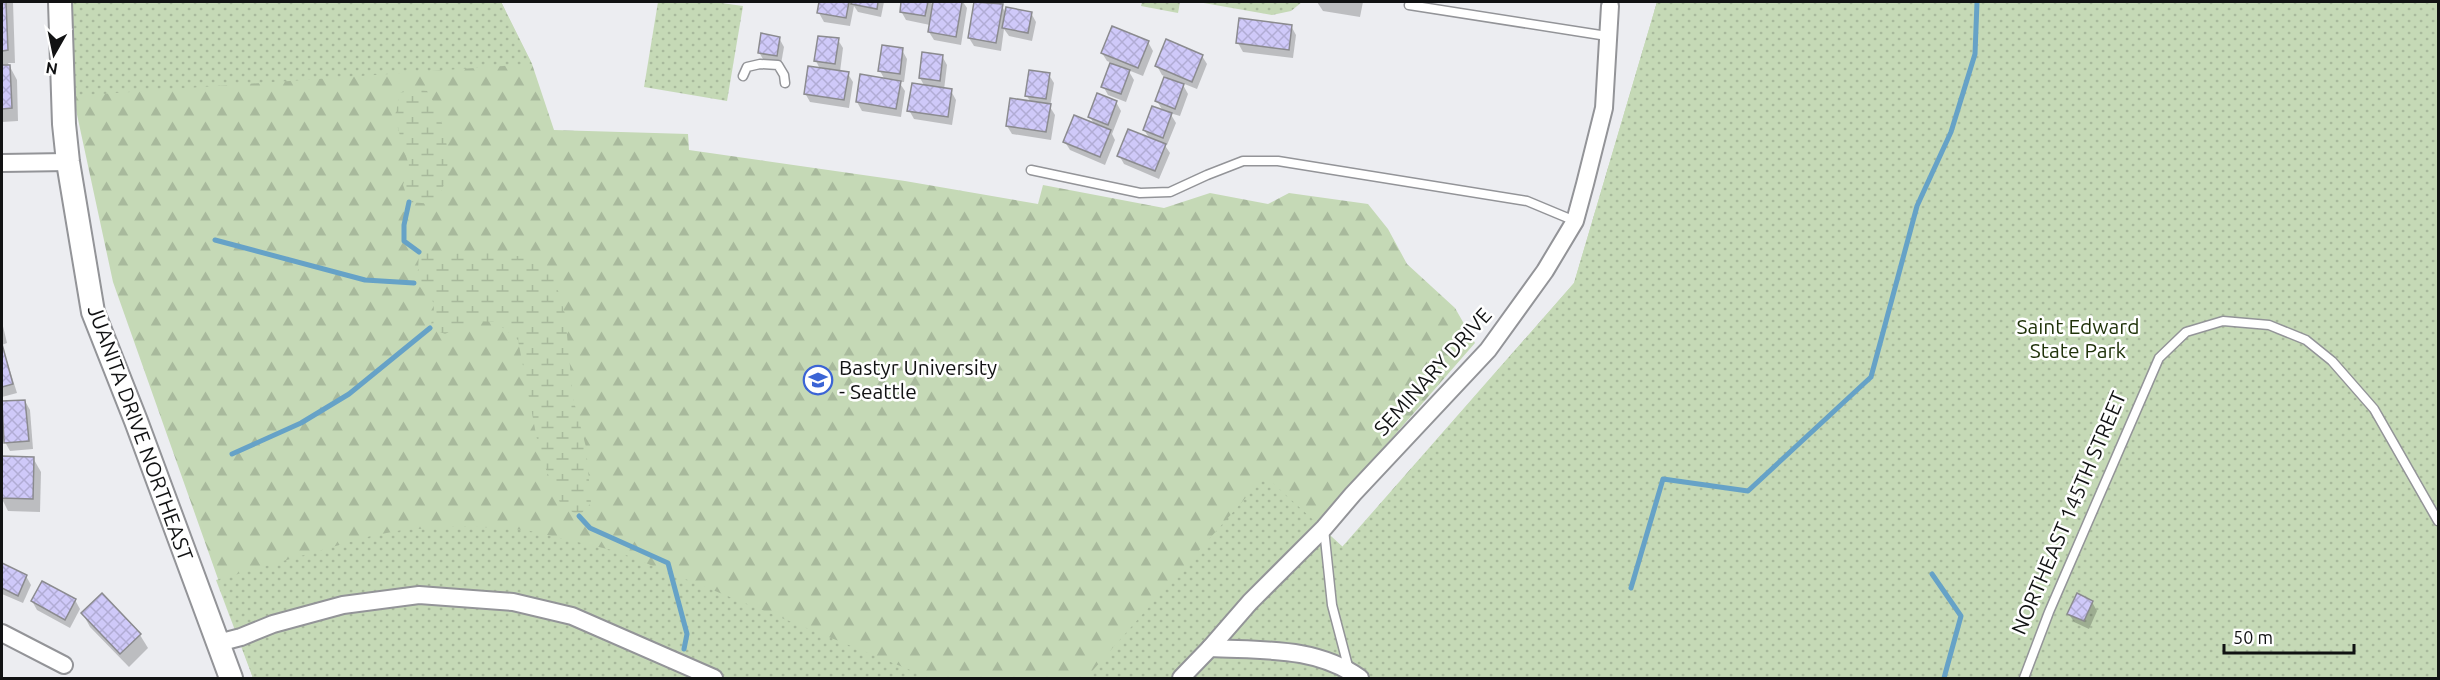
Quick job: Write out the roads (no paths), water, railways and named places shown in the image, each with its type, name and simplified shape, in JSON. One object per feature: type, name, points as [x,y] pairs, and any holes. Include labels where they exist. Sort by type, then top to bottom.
[{"type":"main road","name":"JUANITA DRIVE NORTHEAST","points":[[60,2],[64,124],[68,162],[93,312],[231,678]]},
{"type":"street","name":"SEMINARY DRIVE","points":[[1210,648],[1250,602],[1324,528],[1488,350],[1545,271],[1575,221],[1604,108],[1610,6]]},
{"type":"street","points":[[2,163],[68,162]]},
{"type":"street","points":[[218,643],[241,637],[273,624],[343,605],[419,596],[513,602],[572,616],[714,678]]},
{"type":"street","points":[[2,633],[64,665]]},
{"type":"street","points":[[1181,678],[1210,648],[1282,650],[1317,656],[1354,674]]},
{"type":"lane","points":[[1409,5],[1607,36]]},
{"type":"lane","points":[[743,76],[747,67],[760,64],[778,65],[784,75],[785,83]]},
{"type":"lane","points":[[1031,170],[1140,193],[1170,192],[1243,161],[1278,161],[1527,201],[1575,221]]},
{"type":"lane","name":"NORTHEAST 145TH STREET","points":[[2024,678],[2097,498],[2160,358],[2186,332],[2223,321],[2269,325],[2306,340],[2332,361],[2374,410],[2439,520]]},
{"type":"lane","points":[[1324,528],[1332,605],[1354,674]]},
{"type":"waterway","points":[[1631,588],[1663,479],[1748,491],[1871,377],[1917,206],[1951,132],[1975,54],[1977,2]]},
{"type":"waterway","points":[[409,202],[404,225],[404,241],[419,252]]},
{"type":"waterway","points":[[215,240],[365,280],[414,283]]},
{"type":"waterway","points":[[232,454],[301,423],[349,394],[430,328]]},
{"type":"waterway","points":[[579,516],[590,528],[668,563],[687,634],[684,649]]},
{"type":"waterway","points":[[1932,574],[1961,616],[1944,678]]},
{"type":"place","name":"Bastyr University - Seattle","points":[[818,380]]},
{"type":"park label","name":"Saint Edward State Park","points":[[2078,339]]}]
